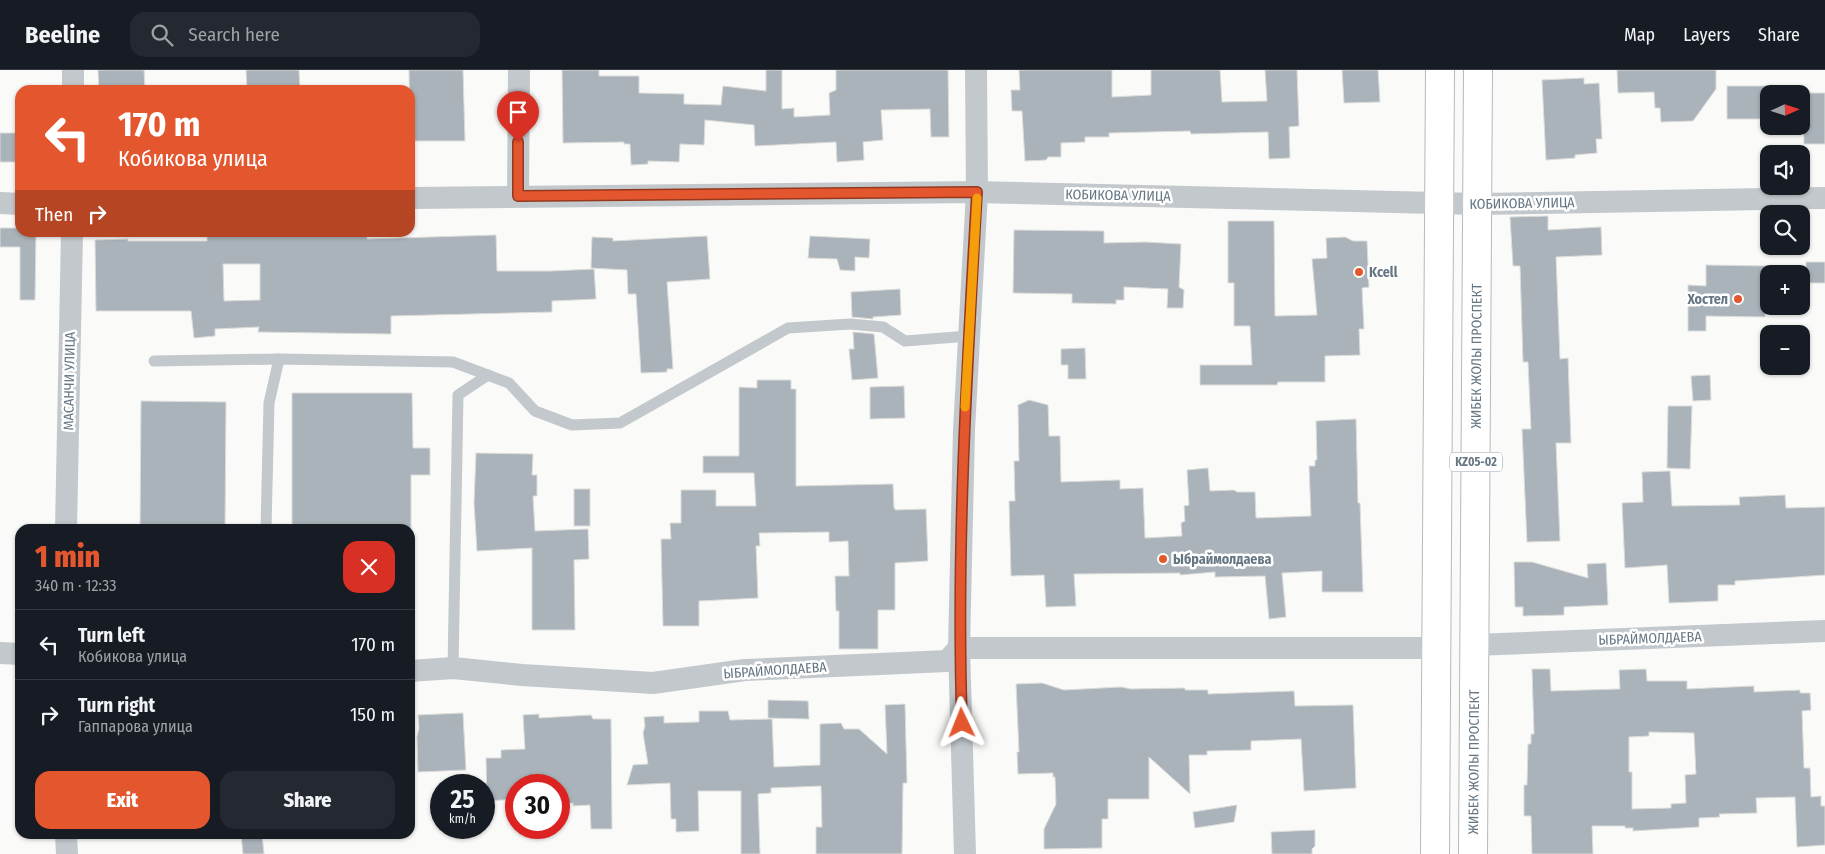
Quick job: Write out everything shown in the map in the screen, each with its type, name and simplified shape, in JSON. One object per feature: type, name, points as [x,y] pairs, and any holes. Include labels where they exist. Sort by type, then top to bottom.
[{"type":"highway","points":[[1435,854],[1440,70]]},
{"type":"highway","name":"ЖИБЕК ЖОЛЫ ПРОСПЕКТ","points":[[1473,854],[1478,70]]},
{"type":"street","points":[[73,70],[73,85]]},
{"type":"street","points":[[518,196],[519,70]]},
{"type":"street","points":[[964,854],[959,648],[964,430],[977,192],[976,70]]},
{"type":"street","name":"КОБИКОВА УЛИЦА","points":[[415,198],[977,192],[1478,204],[1825,198]]},
{"type":"street","points":[[0,203],[15,204]]},
{"type":"street","name":"МАСАНЧИ УЛИЦА","points":[[66,524],[72,237]]},
{"type":"street","name":"ЫБРАЙМОЛДАЕВА","points":[[1474,644],[1825,631]]},
{"type":"street","points":[[959,648],[1436,648]]},
{"type":"street","name":"ЫБРАЙМОЛДАЕВА","points":[[415,671],[454,668],[522,675],[653,683],[745,670],[947,661],[959,648]]},
{"type":"street","points":[[0,653],[15,654]]},
{"type":"street","points":[[66,839],[67,854]]},
{"type":"lane","points":[[154,361],[278,359],[453,362],[509,383],[535,411],[572,425],[620,423],[788,328],[850,324],[883,327],[906,341],[969,336]]},
{"type":"lane","points":[[266,524],[268,403],[278,359]]},
{"type":"lane","points":[[454,668],[458,395],[488,375]]},
{"type":"building","points":[[98,70],[144,70],[145,85],[99,85]]},
{"type":"building","points":[[246,70],[299,70],[300,85],[247,85]]},
{"type":"building","points":[[409,70],[463,70],[465,141],[415,141],[415,85],[409,85]]},
{"type":"building","points":[[562,70],[599,70],[599,76],[639,76],[639,93],[684,94],[684,104],[721,105],[723,86],[766,91],[766,70],[782,70],[782,109],[794,108],[794,117],[830,115],[829,93],[836,90],[836,70],[948,70],[949,137],[931,137],[930,109],[881,110],[883,140],[863,142],[864,160],[837,162],[836,142],[755,146],[754,125],[705,120],[704,145],[680,144],[679,162],[648,161],[648,164],[631,165],[630,144],[624,144],[624,142],[563,143]]},
{"type":"building","points":[[1019,70],[1112,70],[1112,97],[1151,95],[1151,70],[1220,70],[1222,102],[1267,101],[1265,70],[1297,70],[1299,126],[1289,127],[1290,158],[1269,159],[1268,132],[1191,134],[1190,131],[1109,133],[1109,137],[1085,137],[1085,142],[1061,143],[1061,157],[1025,161],[1022,111],[1012,111],[1011,90],[1020,90]]},
{"type":"building","points":[[1342,70],[1378,70],[1380,102],[1344,103]]},
{"type":"building","points":[[1617,70],[1716,70],[1716,89],[1693,121],[1661,122],[1660,108],[1655,108],[1654,92],[1618,93]]},
{"type":"building","points":[[1584,78],[1584,84],[1599,83],[1602,139],[1596,139],[1597,153],[1575,155],[1575,158],[1546,160],[1542,80]]},
{"type":"building","points":[[1727,86],[1760,86],[1760,119],[1727,119]]},
{"type":"building","points":[[1810,93],[1825,93],[1825,144],[1804,144],[1804,135],[1810,135]]},
{"type":"building","points":[[0,133],[15,133],[15,162],[0,162]]},
{"type":"building","points":[[1548,216],[1548,230],[1601,227],[1602,255],[1556,257],[1560,359],[1568,358],[1571,443],[1556,443],[1560,541],[1527,542],[1522,429],[1531,429],[1528,362],[1523,362],[1520,266],[1513,266],[1510,217]]},
{"type":"building","points":[[1228,221],[1274,221],[1275,316],[1317,315],[1312,259],[1327,258],[1326,238],[1345,237],[1353,241],[1367,241],[1369,287],[1362,288],[1364,329],[1359,329],[1360,355],[1325,356],[1325,382],[1278,382],[1277,385],[1200,385],[1200,365],[1252,365],[1250,326],[1234,326],[1234,283],[1228,283]]},
{"type":"building","points":[[0,228],[15,228],[15,237],[36,237],[35,300],[20,300],[20,247],[0,247]]},
{"type":"building","points":[[1014,230],[1104,231],[1104,243],[1145,242],[1181,244],[1179,287],[1184,290],[1183,308],[1167,308],[1168,289],[1124,287],[1124,300],[1116,300],[1116,304],[1072,303],[1072,294],[1013,293]]},
{"type":"building","points":[[496,235],[497,271],[594,269],[596,299],[552,301],[552,312],[391,316],[391,334],[258,332],[259,327],[215,329],[215,336],[194,338],[191,311],[96,311],[95,240],[128,239],[128,241],[207,241],[207,237],[367,237],[367,239]],"holes":[[[223,264],[260,264],[260,300],[224,301]]]},
{"type":"building","points":[[707,236],[710,279],[667,282],[673,369],[667,369],[667,372],[641,373],[636,294],[628,294],[627,270],[591,268],[592,237],[613,238],[613,241]]},
{"type":"building","points":[[810,236],[870,239],[869,258],[855,257],[855,271],[840,270],[837,259],[808,258]]},
{"type":"building","points":[[1806,262],[1825,262],[1825,283],[1810,283],[1810,265],[1806,265]]},
{"type":"building","points":[[1706,265],[1760,266],[1760,315],[1765,315],[1765,317],[1706,316],[1706,331],[1688,331],[1688,285],[1706,286]]},
{"type":"building","points":[[900,289],[901,315],[873,317],[873,319],[852,317],[851,292]]},
{"type":"building","points":[[853,332],[874,334],[878,378],[852,380],[849,349],[854,349]]},
{"type":"building","points":[[1085,348],[1086,379],[1068,379],[1068,365],[1061,365],[1061,349]]},
{"type":"building","points":[[1710,375],[1711,400],[1693,401],[1691,376]]},
{"type":"building","points":[[757,380],[791,380],[791,389],[796,389],[796,486],[893,484],[895,510],[926,509],[928,561],[895,563],[895,610],[878,610],[878,649],[839,649],[839,611],[836,611],[835,576],[849,576],[848,541],[829,542],[829,532],[759,533],[760,546],[756,546],[758,598],[699,601],[699,626],[663,626],[661,539],[671,539],[670,523],[681,523],[681,490],[716,490],[716,506],[756,506],[754,473],[703,473],[703,456],[739,456],[739,387],[757,388]]},
{"type":"building","points":[[904,386],[905,418],[870,419],[870,387]]},
{"type":"building","points":[[292,393],[412,393],[413,448],[430,448],[430,475],[411,475],[411,524],[292,524]]},
{"type":"building","points":[[1029,400],[1048,405],[1049,436],[1060,436],[1061,482],[1120,480],[1120,489],[1143,488],[1145,538],[1182,536],[1181,523],[1185,521],[1184,506],[1189,505],[1187,470],[1208,468],[1210,491],[1234,490],[1237,492],[1255,492],[1256,518],[1311,516],[1309,466],[1315,466],[1315,460],[1317,460],[1316,421],[1356,419],[1363,592],[1322,592],[1322,571],[1282,573],[1286,617],[1269,619],[1265,576],[1215,577],[1215,572],[1180,575],[1180,573],[1074,574],[1076,606],[1046,607],[1044,575],[1011,576],[1009,501],[1015,501],[1014,461],[1019,461],[1018,405]]},
{"type":"building","points":[[141,401],[226,402],[225,524],[140,524]]},
{"type":"building","points":[[1668,406],[1692,406],[1690,469],[1667,468]]},
{"type":"building","points":[[476,453],[533,454],[532,475],[537,475],[537,496],[533,496],[535,531],[588,529],[589,559],[574,560],[575,630],[532,630],[532,548],[477,551],[474,503]]},
{"type":"building","points":[[1670,471],[1672,506],[1740,505],[1739,497],[1785,495],[1786,508],[1825,507],[1825,575],[1735,581],[1735,585],[1718,585],[1718,601],[1669,603],[1667,565],[1625,568],[1622,503],[1643,502],[1642,472]]},
{"type":"building","points":[[574,489],[590,489],[590,526],[574,526]]},
{"type":"building","points":[[1514,562],[1532,562],[1588,578],[1587,564],[1606,563],[1608,605],[1564,607],[1564,615],[1523,616],[1523,607],[1515,607]]},
{"type":"building","points":[[1532,669],[1550,669],[1551,691],[1620,689],[1619,670],[1646,669],[1647,681],[1687,681],[1687,689],[1754,686],[1754,692],[1800,690],[1800,693],[1810,693],[1811,710],[1802,711],[1804,768],[1810,768],[1811,797],[1821,796],[1821,806],[1825,806],[1825,845],[1797,847],[1795,797],[1756,798],[1757,813],[1719,814],[1720,817],[1699,818],[1699,827],[1633,831],[1633,828],[1625,828],[1625,826],[1592,826],[1593,854],[1532,854],[1531,816],[1524,816],[1524,785],[1527,785],[1528,744],[1531,744],[1531,734],[1534,734]],"holes":[[[1649,732],[1694,733],[1696,774],[1685,775],[1686,803],[1671,804],[1671,808],[1632,809],[1632,772],[1629,772],[1629,737],[1649,736]]]},
{"type":"building","points":[[1042,683],[1064,690],[1121,687],[1131,689],[1185,688],[1185,690],[1208,690],[1208,694],[1294,691],[1295,706],[1353,705],[1356,788],[1304,791],[1301,739],[1251,741],[1251,750],[1207,751],[1207,755],[1189,755],[1190,794],[1149,757],[1149,799],[1108,799],[1108,819],[1102,819],[1102,848],[1044,849],[1044,829],[1056,804],[1055,777],[1053,777],[1053,773],[1018,774],[1016,684]]},
{"type":"building","points":[[768,700],[808,701],[809,719],[768,718]]},
{"type":"building","points":[[905,704],[907,783],[903,783],[902,854],[816,854],[816,827],[822,827],[821,786],[771,788],[771,793],[758,794],[760,854],[741,854],[741,791],[698,791],[699,831],[676,832],[676,819],[671,819],[670,783],[627,785],[633,765],[648,764],[643,733],[645,726],[644,717],[664,716],[664,723],[699,722],[699,711],[728,711],[730,720],[772,719],[774,767],[820,765],[820,724],[841,723],[844,729],[859,729],[887,754],[885,705]]},
{"type":"building","points":[[463,713],[466,770],[418,772],[418,715]]},
{"type":"building","points":[[539,714],[539,718],[591,715],[593,719],[611,719],[612,829],[591,829],[590,805],[573,806],[573,803],[570,803],[570,774],[505,774],[505,800],[495,800],[495,774],[486,774],[486,758],[501,758],[501,750],[525,749],[523,715]]},
{"type":"building","points":[[1237,805],[1234,822],[1195,828],[1193,812]]},
{"type":"building","points":[[1315,830],[1315,846],[1312,849],[1312,854],[1272,854],[1271,832]]},
{"type":"building","points":[[242,839],[262,839],[264,854],[243,854]]},
{"type":"slow traffic","points":[[965,407],[977,198]]},
{"type":"place","name":"Kcell","points":[[1359,272]]},
{"type":"place","name":"Хостел","points":[[1738,299]]},
{"type":"place","name":"Ыбраймолдаева","points":[[1163,559]]},
{"type":"route","points":[[518,142],[518,196],[977,192],[964,430],[959,648],[962,723]]}]
